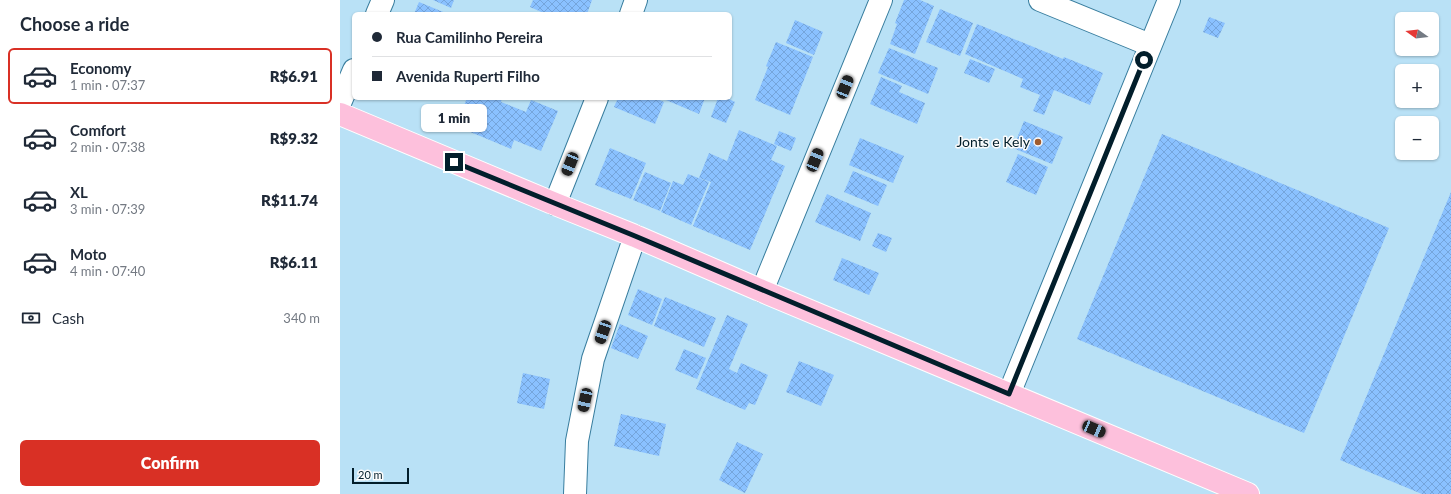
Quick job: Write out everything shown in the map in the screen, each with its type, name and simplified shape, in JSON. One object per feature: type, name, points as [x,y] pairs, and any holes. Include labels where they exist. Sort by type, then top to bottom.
[{"type":"main road","points":[[340,114],[554,204],[635,236],[762,291],[1248,494]]},
{"type":"street","points":[[378,12],[383,0]]},
{"type":"street","points":[[632,12],[636,0]]},
{"type":"street","points":[[762,291],[881,0]]},
{"type":"street","points":[[1040,0],[1150,46]]},
{"type":"street","points":[[1009,394],[1169,0]]},
{"type":"street","points":[[340,103],[352,75]]},
{"type":"street","points":[[554,204],[596,100]]},
{"type":"street","points":[[575,494],[577,441],[593,359],[635,236]]},
{"type":"building","points":[[433,0],[454,0],[451,8]]},
{"type":"building","points":[[533,0],[592,0],[588,12],[541,12],[530,7]]},
{"type":"building","points":[[904,0],[920,0],[934,6],[915,54],[890,44],[897,24],[895,23]]},
{"type":"building","points":[[419,2],[443,12],[415,12]]},
{"type":"building","points":[[940,9],[973,23],[960,56],[926,42]]},
{"type":"building","points":[[1209,17],[1225,23],[1218,38],[1203,32]]},
{"type":"building","points":[[795,20],[823,32],[814,55],[786,43]]},
{"type":"building","points":[[977,24],[1063,59],[1064,57],[1103,73],[1090,105],[1054,90],[1044,115],[1033,111],[1040,95],[1020,87],[1023,79],[965,54]]},
{"type":"building","points":[[776,42],[813,57],[790,115],[755,100],[768,67],[766,66]]},
{"type":"building","points":[[889,48],[938,68],[928,94],[878,73]]},
{"type":"building","points":[[970,59],[995,69],[989,83],[964,73]]},
{"type":"building","points":[[881,77],[902,86],[899,92],[925,103],[917,124],[870,104]]},
{"type":"building","points":[[466,100],[502,100],[501,102],[526,112],[531,100],[558,111],[541,151],[514,140],[511,149],[456,126]]},
{"type":"building","points":[[617,100],[660,100],[664,102],[655,124],[614,107]]},
{"type":"building","points":[[666,100],[704,100],[699,114]]},
{"type":"building","points":[[717,100],[731,100],[735,102],[726,123],[711,117]]},
{"type":"building","name":"Jonts e Kely","points":[[1024,121],[1063,137],[1052,164],[1013,148]]},
{"type":"building","points":[[739,130],[777,146],[771,160],[785,166],[750,250],[693,226],[711,182],[699,178],[709,153],[727,161]]},
{"type":"building","points":[[779,131],[796,138],[791,151],[774,144]]},
{"type":"building","points":[[1162,134],[1389,228],[1304,433],[1077,339]]},
{"type":"building","points":[[860,138],[904,156],[893,183],[849,165]]},
{"type":"building","points":[[610,148],[646,163],[631,199],[595,185]]},
{"type":"building","points":[[1018,154],[1048,167],[1036,195],[1006,182]]},
{"type":"building","points":[[853,171],[887,185],[878,206],[844,192]]},
{"type":"building","points":[[645,172],[671,183],[660,211],[633,200]]},
{"type":"building","points":[[688,174],[709,182],[691,225],[661,212],[673,181],[683,185]]},
{"type":"building","points":[[1451,192],[1451,494],[1422,494],[1340,460]]},
{"type":"building","points":[[827,194],[871,213],[860,241],[815,222]]},
{"type":"building","points":[[878,233],[892,238],[886,252],[872,246]]},
{"type":"building","points":[[842,258],[879,273],[869,295],[833,280]]},
{"type":"building","points":[[638,289],[662,299],[652,325],[628,315]]},
{"type":"building","points":[[665,297],[716,318],[704,347],[654,326]]},
{"type":"building","points":[[727,315],[748,324],[729,369],[737,373],[741,363],[768,375],[755,405],[749,403],[745,410],[696,389]]},
{"type":"building","points":[[620,324],[648,336],[638,359],[611,348]]},
{"type":"building","points":[[684,349],[706,358],[697,379],[675,370]]},
{"type":"building","points":[[799,361],[834,375],[821,406],[786,392]]},
{"type":"building","points":[[523,373],[550,379],[544,409],[517,403]]},
{"type":"building","points":[[621,414],[666,424],[659,456],[614,446]]},
{"type":"building","points":[[737,442],[763,454],[745,493],[719,480]]},
{"type":"place","name":"Jonts e Kely","points":[[1038,142]]},
{"type":"route","points":[[454,162],[635,236],[762,291],[1009,394],[1144,60]]}]
